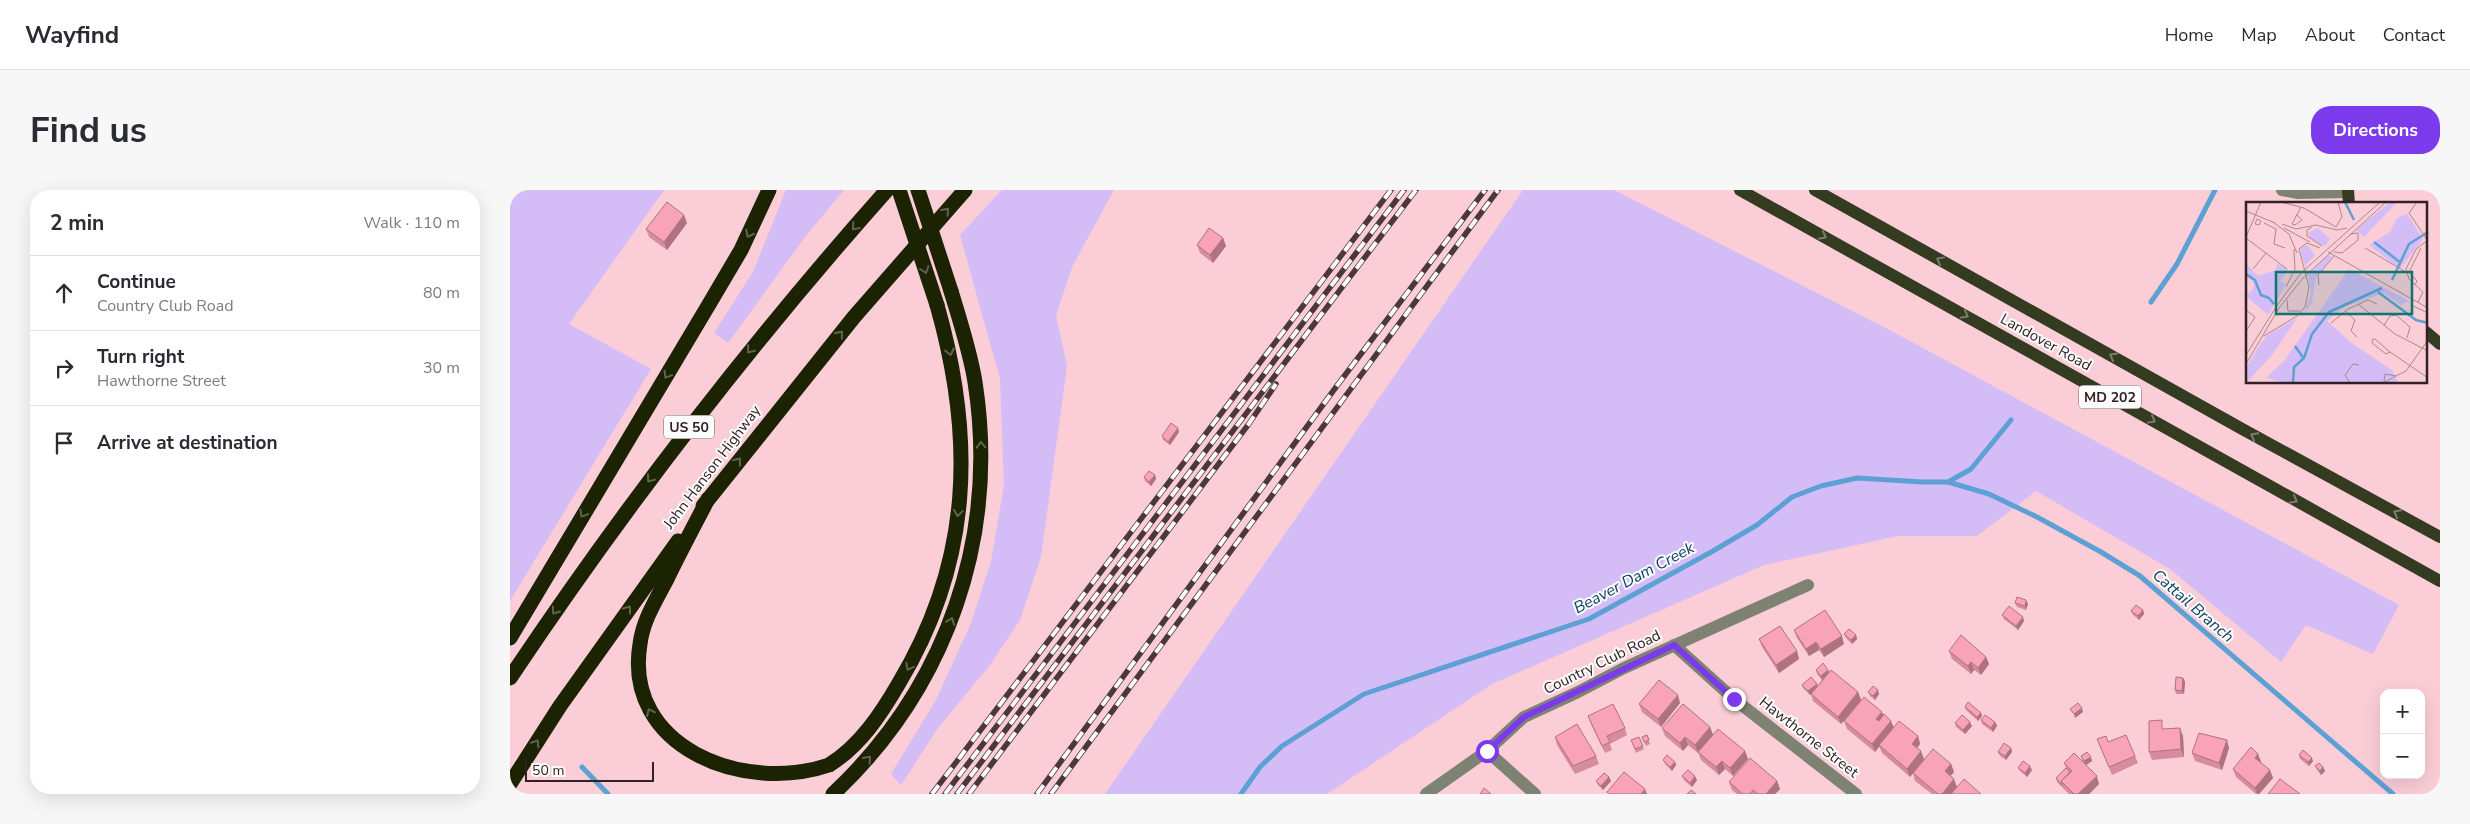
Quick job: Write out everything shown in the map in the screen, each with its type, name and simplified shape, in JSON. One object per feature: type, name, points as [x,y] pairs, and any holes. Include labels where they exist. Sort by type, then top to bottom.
[{"type":"highway","points":[[510,638],[741,250],[769,190]]},
{"type":"highway","name":"US 50","points":[[510,678],[587,566],[695,419],[758,341],[887,190]]},
{"type":"highway","points":[[708,499],[655,600],[643,630],[638,669],[643,696],[656,724],[668,740],[694,762],[708,770],[737,780],[765,783],[792,780],[811,774],[842,756],[869,729],[884,707],[920,646],[944,581],[955,533],[962,456],[953,364],[937,305],[899,190]]},
{"type":"highway","points":[[833,794],[878,747],[919,688],[950,623],[970,558],[978,512],[981,441],[970,360],[951,291],[918,190]]},
{"type":"highway","name":"John Hanson Highway","points":[[510,784],[564,699],[708,499],[854,317],[965,190]]},
{"type":"main road","name":"Landover Road","points":[[1740,190],[2440,581]]},
{"type":"main road","name":"Landover Road","points":[[1815,190],[2244,430],[2440,537]]},
{"type":"main road","points":[[2428,334],[2440,344]]},
{"type":"street","points":[[2282,190],[2298,193],[2348,195]]},
{"type":"street","name":"Country Club Road","points":[[1426,794],[1487,751],[1524,717],[1674,645],[1808,585]]},
{"type":"street","name":"Hawthorne Street","points":[[1674,645],[1734,699],[1856,794]]},
{"type":"street","points":[[1487,751],[1534,794]]},
{"type":"shaded area","points":[[510,190],[664,190],[569,324],[651,369],[510,601]]},
{"type":"shaded area","points":[[786,190],[844,190],[805,237],[728,343],[714,333],[753,272]]},
{"type":"shaded area","points":[[1002,190],[1114,190],[1073,265],[1056,315],[1067,366],[1041,557],[1020,620],[990,665],[938,728],[901,785],[891,774],[936,700],[971,623],[991,561],[1004,486],[1000,379],[960,235]]},
{"type":"shaded area","points":[[1523,190],[1614,190],[1884,327],[2399,605],[2373,654],[2306,625],[2281,662],[2170,569],[2036,491],[1977,536],[1898,536],[1764,565],[1492,684],[1327,794],[1105,794]]},
{"type":"building","points":[[667,202],[684,215],[664,242],[646,229]]},
{"type":"building","points":[[1209,228],[1223,238],[1210,255],[1197,245]]},
{"type":"building","points":[[1171,423],[1178,428],[1168,442],[1162,436]]},
{"type":"building","points":[[1149,471],[1155,475],[1149,482],[1144,477]]},
{"type":"building","points":[[2017,597],[2026,600],[2025,606],[2015,603]]},
{"type":"building","points":[[2136,605],[2143,610],[2138,616],[2131,611]]},
{"type":"building","points":[[2009,606],[2023,617],[2016,626],[2002,615]]},
{"type":"building","points":[[1825,610],[1842,636],[1821,649],[1816,642],[1806,649],[1794,630]]},
{"type":"building","points":[[1780,626],[1797,651],[1776,665],[1759,639]]},
{"type":"building","points":[[1849,629],[1856,635],[1851,640],[1844,634]]},
{"type":"building","points":[[1961,635],[1986,657],[1978,668],[1971,662],[1968,666],[1949,651]]},
{"type":"building","points":[[1823,663],[1828,670],[1821,676],[1816,670]]},
{"type":"building","points":[[1831,670],[1858,692],[1838,717],[1811,694]]},
{"type":"building","points":[[1811,677],[1817,684],[1808,691],[1802,685]]},
{"type":"building","points":[[2176,677],[2183,678],[2182,691],[2175,690]]},
{"type":"building","points":[[1659,680],[1678,695],[1658,719],[1639,704]]},
{"type":"building","points":[[1873,686],[1878,690],[1873,696],[1868,692]]},
{"type":"building","points":[[1864,697],[1882,712],[1876,719],[1879,721],[1884,714],[1891,721],[1872,744],[1844,721]]},
{"type":"building","points":[[1968,702],[1981,713],[1977,717],[1965,707]]},
{"type":"building","points":[[2078,703],[2082,708],[2074,714],[2070,709]]},
{"type":"building","points":[[1613,704],[1625,728],[1607,736],[1610,742],[1602,746],[1588,716]]},
{"type":"building","points":[[1683,704],[1710,727],[1695,745],[1685,737],[1680,743],[1662,728]]},
{"type":"building","points":[[1962,715],[1970,722],[1963,730],[1955,723]]},
{"type":"building","points":[[1985,715],[1995,722],[1991,728],[1981,720]]},
{"type":"building","points":[[2162,720],[2162,729],[2180,728],[2181,749],[2149,752],[2149,721]]},
{"type":"building","points":[[1899,721],[1918,736],[1912,744],[1921,751],[1907,769],[1879,745]]},
{"type":"building","points":[[1577,724],[1596,756],[1573,766],[1555,737]]},
{"type":"building","points":[[1718,729],[1745,751],[1730,768],[1722,761],[1716,767],[1698,752]]},
{"type":"building","points":[[2199,733],[2227,740],[2219,763],[2192,753]]},
{"type":"building","points":[[1647,735],[1649,740],[1644,742],[1642,737]]},
{"type":"building","points":[[2126,735],[2135,756],[2109,767],[2097,739],[2106,736],[2108,742]]},
{"type":"building","points":[[1639,737],[1643,746],[1635,749],[1631,740]]},
{"type":"building","points":[[2004,743],[2011,748],[2005,756],[1998,752]]},
{"type":"building","points":[[2251,747],[2258,754],[2255,758],[2270,770],[2255,788],[2233,769]]},
{"type":"building","points":[[1933,749],[1951,764],[1945,771],[1954,779],[1942,794],[1938,794],[1913,773]]},
{"type":"building","points":[[2303,750],[2312,758],[2308,762],[2299,755]]},
{"type":"building","points":[[2087,752],[2091,757],[2084,761],[2081,756]]},
{"type":"building","points":[[2074,753],[2097,776],[2078,794],[2074,794],[2061,781],[2072,771],[2064,763]]},
{"type":"building","points":[[1667,755],[1675,762],[1670,767],[1663,760]]},
{"type":"building","points":[[1750,758],[1777,781],[1766,794],[1758,794],[1753,790],[1750,794],[1743,794],[1729,782]]},
{"type":"building","points":[[2023,761],[2030,766],[2025,773],[2018,768]]},
{"type":"building","points":[[2319,763],[2323,767],[2320,771],[2315,766]]},
{"type":"building","points":[[2066,768],[2070,772],[2061,781],[2062,785],[2056,778]]},
{"type":"building","points":[[1688,770],[1695,776],[1690,783],[1682,776]]},
{"type":"building","points":[[1624,772],[1645,789],[1641,794],[1609,794],[1607,792]]},
{"type":"building","points":[[1604,773],[1609,777],[1601,786],[1596,781]]},
{"type":"building","points":[[1964,779],[1981,794],[1951,794]]},
{"type":"building","points":[[2280,779],[2300,794],[2268,794]]},
{"type":"building","points":[[1484,788],[1491,794],[1480,794]]},
{"type":"building","points":[[1691,790],[1696,794],[1687,794]]},
{"type":"waterway","name":"Beaver Dam Creek","points":[[2151,302],[2177,264],[2215,190]]},
{"type":"waterway","name":"Beaver Dam Creek","points":[[1241,794],[1260,767],[1282,746],[1364,694],[1589,619],[1757,525],[1792,497],[1821,486],[1857,478],[1948,482],[1971,469],[2011,420]]},
{"type":"waterway","name":"Cattail Branch","points":[[1948,482],[1989,494],[2037,517],[2140,576],[2393,794]]},
{"type":"waterway","points":[[582,767],[608,794]]},
{"type":"railway","points":[[932,794],[1391,190]]},
{"type":"railway","points":[[945,794],[1404,190]]},
{"type":"railway","points":[[957,794],[1416,190]]},
{"type":"railway","points":[[1037,794],[1339,383],[1485,190]]},
{"type":"railway","points":[[1051,794],[1498,190]]},
{"type":"railway","points":[[969,794],[1248,425],[1276,384]]},
{"type":"route","points":[[1487,751],[1524,717],[1674,645],[1734,699]]}]
